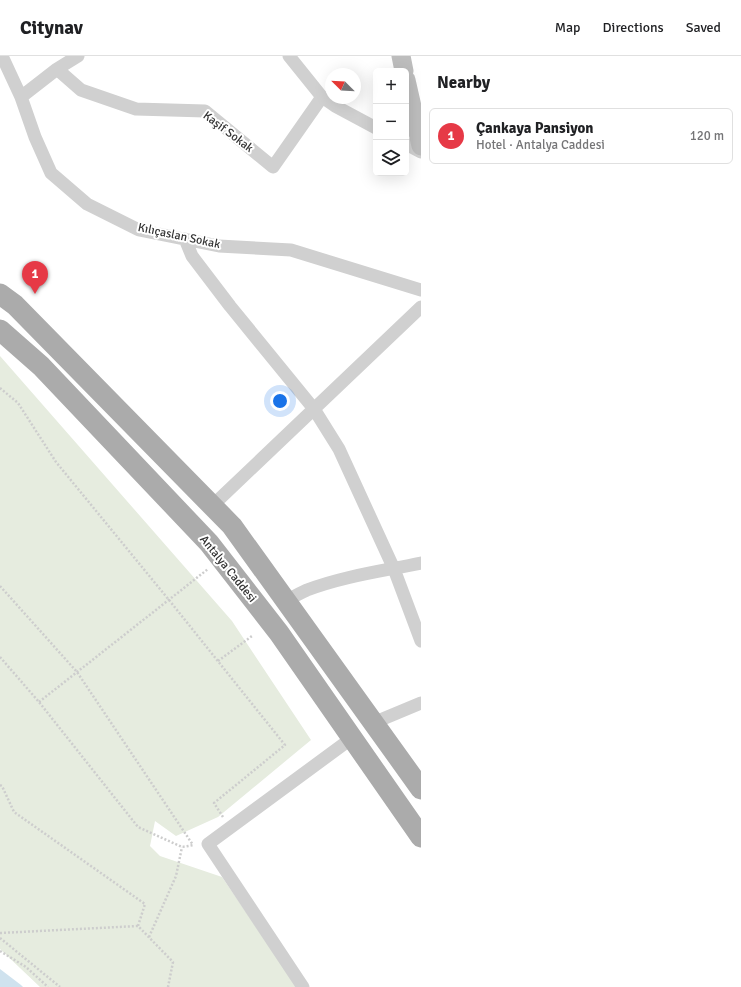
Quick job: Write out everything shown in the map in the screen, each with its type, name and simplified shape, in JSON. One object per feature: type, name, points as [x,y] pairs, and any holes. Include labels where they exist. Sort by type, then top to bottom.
[{"type":"main road","points":[[401,56],[403,68]]},
{"type":"main road","points":[[409,93],[421,146]]},
{"type":"main road","points":[[0,294],[15,304],[232,526],[421,789]]},
{"type":"main road","name":"Antalya Caddesi","points":[[0,330],[41,366],[209,543],[279,633],[421,837]]},
{"type":"street","name":"Kılıçaslan Sokak","points":[[2,56],[21,97],[34,137],[51,173],[87,204],[139,230],[219,246],[291,250],[421,290]]},
{"type":"street","points":[[21,97],[57,69],[78,56]]},
{"type":"street","points":[[289,56],[322,97],[335,106],[373,126]]},
{"type":"street","name":"Kaşif Sokak","points":[[57,69],[81,90],[136,109],[204,111],[273,167],[322,97]]},
{"type":"street","points":[[409,146],[421,152]]},
{"type":"street","points":[[185,239],[192,256],[230,306],[314,409],[339,449],[394,569],[421,641]]},
{"type":"street","points":[[212,506],[421,307]]},
{"type":"street","points":[[286,601],[306,590],[325,584],[421,563]]},
{"type":"street","points":[[373,723],[421,703]]},
{"type":"street","points":[[303,987],[208,844],[352,738]]},
{"type":"path","points":[[0,388],[18,403],[56,462],[170,600],[285,745],[214,803],[229,828]]},
{"type":"path","points":[[39,702],[170,600],[220,558]]},
{"type":"path","points":[[0,586],[77,672],[193,846]]},
{"type":"path","points":[[218,661],[252,636]]},
{"type":"path","points":[[0,657],[39,702],[138,827],[182,847],[208,844]]},
{"type":"path","points":[[0,785],[2,786],[14,812],[145,904],[138,926]]},
{"type":"path","points":[[149,937],[176,876],[182,847]]},
{"type":"path","points":[[0,933],[138,926],[173,962],[168,987]]},
{"type":"path","points":[[0,938],[60,987]]},
{"type":"path","points":[[0,951],[26,967],[48,987]]},
{"type":"shaded area","points":[[0,356],[232,621],[311,740],[218,817],[176,836],[155,821],[150,846],[160,856],[222,877],[297,987],[40,987],[0,949]]},
{"type":"water","points":[[0,969],[21,985],[23,987],[0,987]]},
{"type":"place","name":"Çankaya Pansiyon","points":[[35,294]]}]
